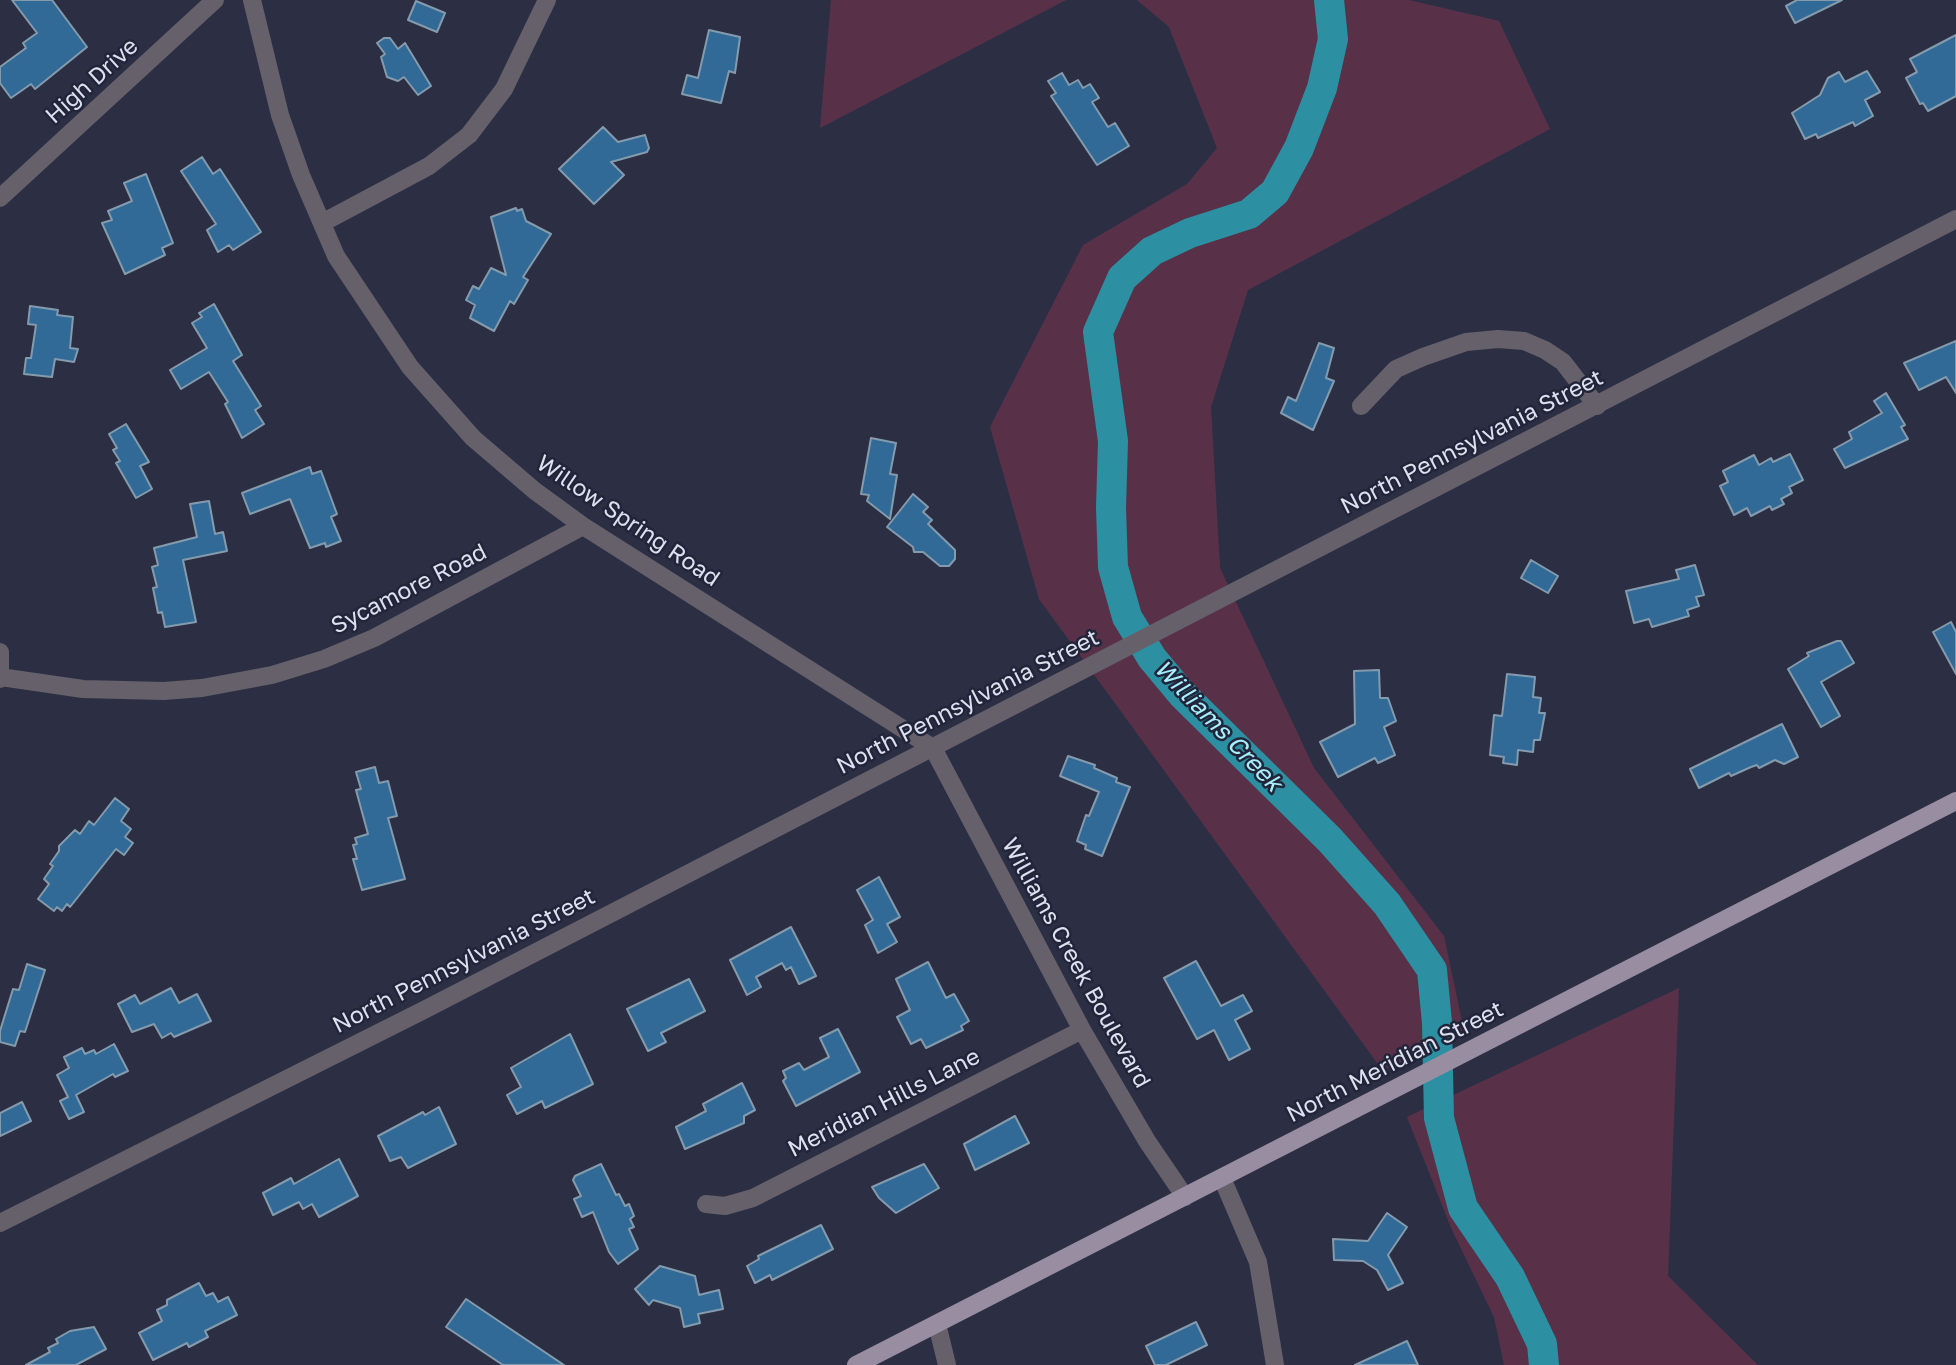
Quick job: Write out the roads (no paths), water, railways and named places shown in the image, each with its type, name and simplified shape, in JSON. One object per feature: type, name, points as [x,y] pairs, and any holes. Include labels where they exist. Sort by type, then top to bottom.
[{"type":"main road","name":"North Meridian Street","points":[[856,1365],[1956,802]]},
{"type":"street","name":"High Drive","points":[[0,198],[215,0]]},
{"type":"street","name":"Willow Spring Road","points":[[252,0],[280,115],[321,223],[354,286],[430,391],[501,463],[583,526],[933,748]]},
{"type":"street","points":[[321,223],[436,162],[469,135],[504,89],[547,0]]},
{"type":"street","name":"North Pennsylvania Street","points":[[0,1223],[933,748],[1956,219]]},
{"type":"street","points":[[1362,406],[1396,369],[1466,342],[1498,339],[1524,341],[1563,362],[1597,405]]},
{"type":"street","name":"Sycamore Road","points":[[0,678],[83,689],[164,691],[223,685],[272,675],[324,659],[374,638],[583,526]]},
{"type":"street","points":[[0,652],[0,678]]},
{"type":"street","name":"Williams Creek Boulevard","points":[[933,748],[1082,1030],[1147,1142],[1185,1197]]},
{"type":"street","name":"Meridian Hills Lane","points":[[706,1205],[725,1206],[753,1198],[1082,1030]]},
{"type":"street","points":[[1222,1178],[1258,1262],[1275,1365]]},
{"type":"street","points":[[937,1324],[947,1365]]},
{"type":"waterway","name":"Williams Creek","points":[[1329,0],[1333,39],[1322,88],[1299,148],[1275,192],[1249,214],[1190,233],[1152,251],[1122,278],[1098,332],[1113,441],[1113,567],[1127,617],[1152,658],[1182,694],[1330,840],[1387,904],[1432,970],[1437,1023],[1439,1118],[1463,1208],[1510,1277],[1542,1344],[1544,1365]]}]
